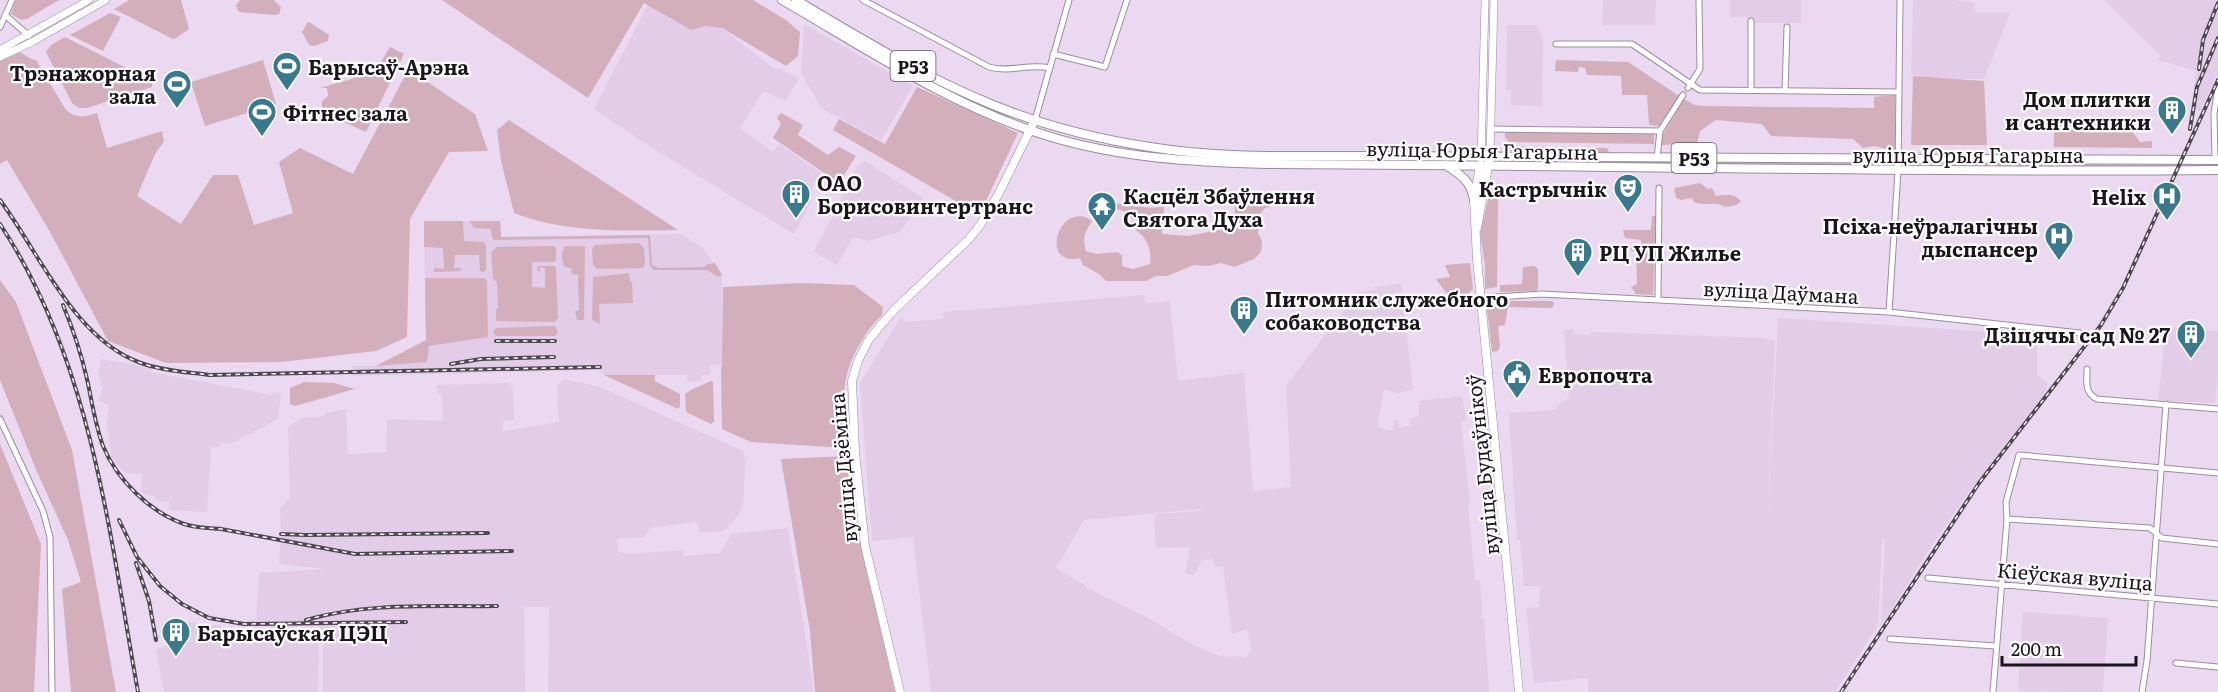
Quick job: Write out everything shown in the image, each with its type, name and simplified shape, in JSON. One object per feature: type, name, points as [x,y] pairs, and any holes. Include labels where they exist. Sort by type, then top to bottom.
[{"type":"main road","name":"вуліца Юрыя Гагарына","points":[[782,0],[945,93],[1031,130],[1063,141],[1107,151],[1190,161],[1242,164],[1898,171],[2218,170]]},
{"type":"main road","name":"вуліца Юрыя Гагарына","points":[[796,0],[950,86],[992,104],[1035,120],[1107,140],[1158,148],[1288,156],[2216,160]]},
{"type":"main road","name":"вуліца Дзёміна","points":[[900,692],[865,546],[855,452],[852,381],[858,361],[868,341],[880,326],[969,239],[981,224],[1035,120]]},
{"type":"main road","name":"вуліца Будаўнікоў","points":[[1475,235],[1486,156]]},
{"type":"main road","points":[[1446,165],[1466,178],[1474,200]]},
{"type":"main road","name":"вуліца Будаўнікоў","points":[[1485,166],[1474,200],[1475,235],[1519,692]]},
{"type":"street","points":[[0,27],[12,0]]},
{"type":"street","points":[[0,50],[89,0]]},
{"type":"street","points":[[0,57],[32,42],[106,0]]},
{"type":"street","points":[[863,0],[964,56],[996,69],[1012,70],[1037,65],[1050,68]]},
{"type":"street","points":[[1035,120],[1069,0]]},
{"type":"street","points":[[1053,54],[1105,67],[1127,0]]},
{"type":"street","name":"вуліца Будаўнікоў","points":[[1485,0],[1491,129],[1486,156]]},
{"type":"street","name":"вуліца Будаўнікоў","points":[[1486,156],[1488,57],[1494,0]]},
{"type":"street","points":[[1689,86],[1700,69],[1699,0]]},
{"type":"street","points":[[1888,312],[1898,171],[1900,0]]},
{"type":"street","points":[[5,15],[28,34],[32,42]]},
{"type":"street","points":[[1751,21],[1751,90]]},
{"type":"street","points":[[1785,91],[1787,27]]},
{"type":"street","points":[[1556,44],[1632,44],[1689,86],[1700,90],[1899,92]]},
{"type":"street","points":[[2216,160],[2214,113],[2218,88]]},
{"type":"street","points":[[1657,158],[1660,131],[1683,95]]},
{"type":"street","points":[[1491,129],[1660,131]]},
{"type":"street","points":[[1658,299],[1659,188]]},
{"type":"street","name":"вуліца Даўмана","points":[[1481,298],[1542,294],[1888,312],[2080,333]]},
{"type":"street","points":[[2087,369],[2087,390],[2093,397],[2218,409]]},
{"type":"street","points":[[2142,692],[2147,661],[2166,404]]},
{"type":"street","points":[[0,419],[43,511],[50,537],[52,692]]},
{"type":"street","points":[[1993,692],[2007,519],[2006,502],[2019,455],[2218,473]]},
{"type":"street","points":[[2007,519],[2150,528],[2162,538],[2218,544]]},
{"type":"street","name":"Кіеўская вуліца","points":[[1928,578],[2218,603]]},
{"type":"street","points":[[1890,639],[1996,646]]},
{"type":"street","points":[[2176,663],[2218,667]]},
{"type":"shaded area","points":[[16,0],[59,0],[27,19],[21,20],[11,14]]},
{"type":"shaded area","points":[[129,0],[181,0],[189,29],[173,39],[114,9]]},
{"type":"shaded area","points":[[240,0],[274,0],[281,7],[279,14],[274,15],[239,12],[236,6]]},
{"type":"shaded area","points":[[442,0],[753,0],[786,20],[800,32],[798,56],[786,66],[722,28],[705,26],[691,30],[644,3],[588,98]]},
{"type":"shaded area","points":[[650,0],[684,0],[776,70],[779,68],[799,78],[785,101],[763,91],[740,128],[773,152],[779,144],[821,173],[807,197],[812,201],[794,234],[657,151],[594,109]]},
{"type":"shaded area","points":[[1603,0],[1656,0],[1655,25],[1602,25]]},
{"type":"shaded area","points":[[1730,0],[1801,0],[1801,23],[1748,23],[1747,17],[1730,17]]},
{"type":"shaded area","points":[[1913,0],[1953,0],[1974,3],[1975,13],[2010,13],[1984,79],[1920,79],[1919,75],[1911,75]]},
{"type":"shaded area","points":[[2104,0],[2218,0],[2218,72],[2200,111],[2191,110],[2196,71],[2158,60],[2160,55]]},
{"type":"shaded area","points":[[110,13],[121,17],[103,51],[70,35]]},
{"type":"shaded area","points":[[309,22],[329,35],[328,41],[314,46],[309,45],[302,32]]},
{"type":"shaded area","points":[[804,24],[913,86],[881,140],[822,109],[801,73]]},
{"type":"shaded area","points":[[1507,25],[1537,25],[1543,40],[1542,106],[1511,105],[1511,90],[1506,90]]},
{"type":"shaded area","points":[[65,37],[152,81],[152,87],[87,108],[79,108],[72,103],[46,52],[51,45]]},
{"type":"shaded area","points":[[390,47],[404,54],[366,132],[322,112],[322,101],[328,96],[327,88],[320,88],[375,72]]},
{"type":"shaded area","points":[[20,52],[36,60],[66,110],[81,116],[97,113],[107,148],[162,131],[164,141],[155,154],[137,196],[181,224],[213,175],[238,175],[254,225],[293,213],[279,162],[300,148],[353,174],[407,72],[426,81],[475,114],[488,151],[449,152],[410,219],[407,337],[376,351],[281,362],[166,363],[108,341],[49,230],[7,160],[0,164],[0,61]]},
{"type":"shaded area","points":[[263,60],[276,104],[205,126],[191,82]]},
{"type":"shaded area","points":[[1556,60],[1628,62],[1679,96],[1659,126],[1649,125],[1647,95],[1622,95],[1621,76],[1587,75],[1585,68],[1579,67],[1578,72],[1555,71]]},
{"type":"shaded area","points":[[1913,76],[1984,81],[1987,145],[1911,145]]},
{"type":"shaded area","points":[[917,87],[1018,133],[985,203],[966,207],[833,130],[839,119],[885,144]]},
{"type":"shaded area","points":[[1895,95],[1895,151],[1875,146],[1863,148],[1853,139],[1771,136],[1762,124],[1716,120],[1700,131],[1697,144],[1662,145],[1661,138],[1684,99],[1695,105],[1705,106],[1874,108],[1874,97]]},
{"type":"shaded area","points":[[781,113],[803,125],[798,135],[828,155],[839,147],[856,156],[844,175],[833,179],[773,138],[781,124],[777,118]]},
{"type":"shaded area","points":[[2122,118],[2140,142],[2152,141],[2152,148],[2054,147],[2054,119]]},
{"type":"shaded area","points":[[509,120],[678,230],[574,227],[533,220],[514,213],[501,161],[497,130]]},
{"type":"shaded area","points":[[1509,131],[1654,132],[1654,144],[1509,142],[1505,138],[1505,133]]},
{"type":"shaded area","points":[[1509,146],[1607,148],[1609,152],[1507,151]]},
{"type":"shaded area","points":[[865,161],[923,198],[922,205],[899,232],[868,241],[853,237],[837,265],[814,252],[858,165]]},
{"type":"shaded area","points":[[1504,161],[1882,162],[1882,164],[1837,166],[1504,164]]},
{"type":"shaded area","points":[[1962,164],[2218,165],[2218,168],[1915,168],[1916,166]]},
{"type":"shaded area","points":[[1497,183],[1497,287],[1485,289],[1485,266],[1480,232],[1491,188]]},
{"type":"shaded area","points":[[1700,183],[1708,189],[1712,188],[1716,196],[1733,196],[1741,202],[1725,207],[1718,204],[1694,202],[1692,198],[1681,200],[1676,198],[1674,188]]},
{"type":"shaded area","points":[[1253,193],[1272,198],[1302,197],[1302,205],[1289,202],[1277,206],[1271,204],[1270,207],[1265,208],[1260,214],[1258,233],[1262,241],[1261,252],[1254,259],[1234,267],[1221,263],[1209,266],[1194,265],[1167,276],[1156,276],[1146,281],[1106,281],[1083,265],[1080,258],[1069,259],[1060,254],[1057,246],[1060,229],[1066,222],[1073,217],[1082,217],[1092,221],[1085,235],[1086,251],[1096,254],[1118,252],[1122,256],[1122,266],[1133,269],[1150,264],[1150,254],[1148,245],[1136,230],[1131,217],[1121,210],[1094,210],[1092,208],[1109,203],[1155,208],[1164,206],[1162,234],[1188,236],[1234,227],[1235,204]]},
{"type":"shaded area","points":[[1652,216],[1656,216],[1653,295],[1636,294],[1631,287],[1637,284],[1636,252],[1630,248],[1641,245],[1641,240],[1625,238],[1623,230],[1651,230]]},
{"type":"shaded area","points":[[424,221],[500,221],[501,237],[681,234],[703,248],[722,275],[722,362],[719,365],[710,365],[710,375],[701,375],[701,381],[687,382],[687,375],[604,375],[599,370],[351,376],[352,366],[376,366],[426,340]]},
{"type":"shaded area","points":[[424,221],[463,221],[464,241],[483,242],[486,245],[486,270],[480,271],[479,255],[455,255],[454,268],[462,268],[460,271],[434,272],[434,268],[444,269],[443,248],[424,247]]},
{"type":"shaded area","points":[[470,221],[500,221],[501,237],[650,235],[652,265],[659,268],[705,267],[705,265],[715,263],[722,275],[718,277],[707,270],[654,270],[650,266],[648,238],[494,240],[491,229],[474,228]]},
{"type":"shaded area","points":[[639,243],[644,248],[643,268],[597,269],[593,265],[592,249],[595,245]]},
{"type":"shaded area","points":[[554,246],[556,260],[532,262],[532,287],[545,288],[545,268],[540,267],[540,272],[537,270],[538,266],[556,268],[558,318],[555,322],[496,321],[497,283],[493,278],[491,253],[496,247]]},
{"type":"shaded area","points":[[565,246],[585,246],[584,320],[577,320],[575,311],[579,310],[578,275],[572,274],[571,268],[564,265],[562,254]]},
{"type":"shaded area","points":[[1470,263],[1473,289],[1466,296],[1465,303],[1447,294],[1436,279],[1450,277],[1445,265]]},
{"type":"shaded area","points":[[1534,266],[1538,269],[1538,289],[1536,291],[1500,292],[1500,285],[1522,284],[1523,267]]},
{"type":"shaded area","points":[[629,273],[633,303],[599,304],[600,324],[592,320],[593,277]]},
{"type":"shaded area","points":[[425,278],[485,278],[487,281],[488,337],[429,346],[427,362],[376,366],[426,340]]},
{"type":"shaded area","points":[[0,280],[16,302],[72,450],[116,692],[71,692],[62,589],[81,582],[68,540],[37,472],[0,380]]},
{"type":"shaded area","points":[[802,283],[854,285],[883,307],[882,315],[858,346],[847,375],[844,398],[847,440],[843,448],[751,442],[722,429],[723,287]]},
{"type":"shaded area","points":[[1401,284],[1413,390],[1397,393],[1384,389],[1377,427],[1393,431],[1394,420],[1398,420],[1399,428],[1411,426],[1410,419],[1419,416],[1419,401],[1462,396],[1466,421],[1461,422],[1470,503],[1468,504],[1475,581],[1480,581],[1481,618],[1484,619],[1489,692],[931,692],[913,537],[872,541],[860,383],[899,320],[903,319],[904,322],[944,319],[943,312],[1143,295],[1146,304],[1170,301],[1178,381],[1244,373],[1253,491],[1291,487],[1286,386],[1358,292],[1374,290],[1374,287]],"holes":[[[1199,509],[1202,511],[1157,514],[1154,519],[1156,548],[1188,547],[1190,551],[1185,573],[1194,575],[1202,560],[1213,559],[1215,567],[1223,566],[1232,634],[1247,629],[1252,651],[1246,657],[1220,656],[1195,646],[1146,617],[1087,590],[1086,586],[1056,568],[1084,520]]]},
{"type":"shaded area","points":[[1492,301],[1552,301],[1554,303],[1550,308],[1508,307],[1505,325],[1498,326],[1500,346],[1498,351],[1492,352],[1487,305]]},
{"type":"shaded area","points":[[1778,318],[2037,335],[2037,375],[2048,383],[2045,393],[1977,481],[1930,548],[1881,626],[1885,539],[1882,539],[1878,625],[1835,692],[1588,692],[1588,678],[1534,683],[1526,608],[1539,607],[1540,590],[1539,586],[1524,586],[1520,540],[1517,540],[1509,413],[1553,410],[1569,397],[1564,330],[1574,329],[1574,334],[1591,336],[1591,332],[1775,340],[1767,534]]},
{"type":"shaded area","points":[[555,326],[558,332],[555,336],[496,336],[493,332],[496,328]]},
{"type":"shaded area","points":[[2166,328],[2218,331],[2215,403],[2158,400]]},
{"type":"shaded area","points":[[101,359],[151,368],[151,372],[272,395],[273,392],[281,393],[278,419],[232,443],[221,443],[220,447],[211,447],[207,512],[169,510],[169,502],[157,501],[154,496],[145,495],[141,491],[142,474],[125,473],[111,457],[107,423],[109,405],[99,401],[103,388],[100,385],[98,374]]},
{"type":"shaded area","points":[[604,375],[655,375],[655,381],[680,394],[680,406],[678,409]]},
{"type":"shaded area","points":[[564,379],[600,387],[743,451],[746,464],[743,504],[738,516],[724,531],[699,533],[697,522],[650,528],[645,537],[617,539],[618,552],[628,554],[682,550],[683,556],[720,553],[731,534],[788,528],[813,692],[548,692],[549,607],[524,607],[525,692],[323,692],[323,641],[320,626],[270,628],[267,622],[256,623],[259,573],[325,569],[279,564],[280,508],[290,498],[288,427],[302,418],[325,416],[326,413],[346,409],[348,454],[386,452],[387,419],[443,421],[442,394],[437,393],[437,385],[509,383],[513,389],[514,420],[503,421],[503,431],[537,426],[559,422],[557,386]]},
{"type":"shaded area","points":[[304,382],[334,383],[355,389],[295,406],[290,404],[290,388]]},
{"type":"shaded area","points":[[713,382],[714,422],[711,424],[686,412],[685,394]]},
{"type":"shaded area","points":[[0,444],[41,544],[34,692],[0,692]]},
{"type":"shaded area","points":[[847,456],[851,461],[853,500],[860,542],[895,692],[815,692],[810,631],[781,459]]},
{"type":"shaded area","points":[[2023,612],[2108,618],[2103,692],[2018,691]]},
{"type":"shaded area","name":"Барысаўская ЦЭЦ","points":[[195,622],[199,626],[221,625],[222,629],[230,635],[319,634],[318,692],[164,692],[156,650],[190,634],[187,623]]},
{"type":"railway","points":[[2199,69],[2203,40],[2218,3]]},
{"type":"railway","points":[[2190,129],[2197,87],[2218,38]]},
{"type":"railway","points":[[1841,692],[1979,483],[2101,325],[2123,288],[2218,80]]},
{"type":"railway","points":[[0,200],[78,316],[118,352],[149,366],[209,375],[600,367]]},
{"type":"railway","points":[[0,224],[31,277],[56,333],[76,391],[93,450],[106,510],[138,692]]},
{"type":"railway","points":[[63,305],[79,350],[98,429],[109,459],[136,493],[171,519],[193,526],[221,529],[355,554],[512,551]]},
{"type":"railway","points":[[496,341],[555,341]]},
{"type":"railway","points":[[451,364],[481,359],[554,357]]},
{"type":"railway","points":[[119,520],[137,557],[160,586],[182,604],[209,618],[244,624],[406,622]]},
{"type":"railway","points":[[281,534],[488,533]]},
{"type":"railway","points":[[136,563],[149,601],[156,640]]},
{"type":"railway","points":[[306,620],[329,614],[377,608],[497,606]]},
{"type":"place","name":"Барысаў-Арэна","points":[[287,92]]},
{"type":"place","name":"Трэнажорная зала","points":[[177,110]]},
{"type":"place","name":"Дом плитки и сантехники","points":[[2172,136]]},
{"type":"place","name":"Фітнес зала","points":[[262,138]]},
{"type":"place","name":"Кастрычнік","points":[[1628,214]]},
{"type":"place","name":"ОАО Борисовинтертранс","points":[[796,220]]},
{"type":"place","name":"Helix","points":[[2167,222]]},
{"type":"place","name":"Касцёл Збаўлення Святога Духа","points":[[1102,232]]},
{"type":"place","name":"Псіха-неўралагічны дыспансер","points":[[2059,262]]},
{"type":"place","name":"РЦ УП Жилье","points":[[1578,278]]},
{"type":"place","name":"Питомник служебного собаководства","points":[[1244,336]]},
{"type":"place","name":"Дзіцячы сад № 27","points":[[2191,360]]},
{"type":"place","name":"Европочта","points":[[1517,400]]},
{"type":"place","name":"Барысаўская ЦЭЦ","points":[[176,658]]}]
